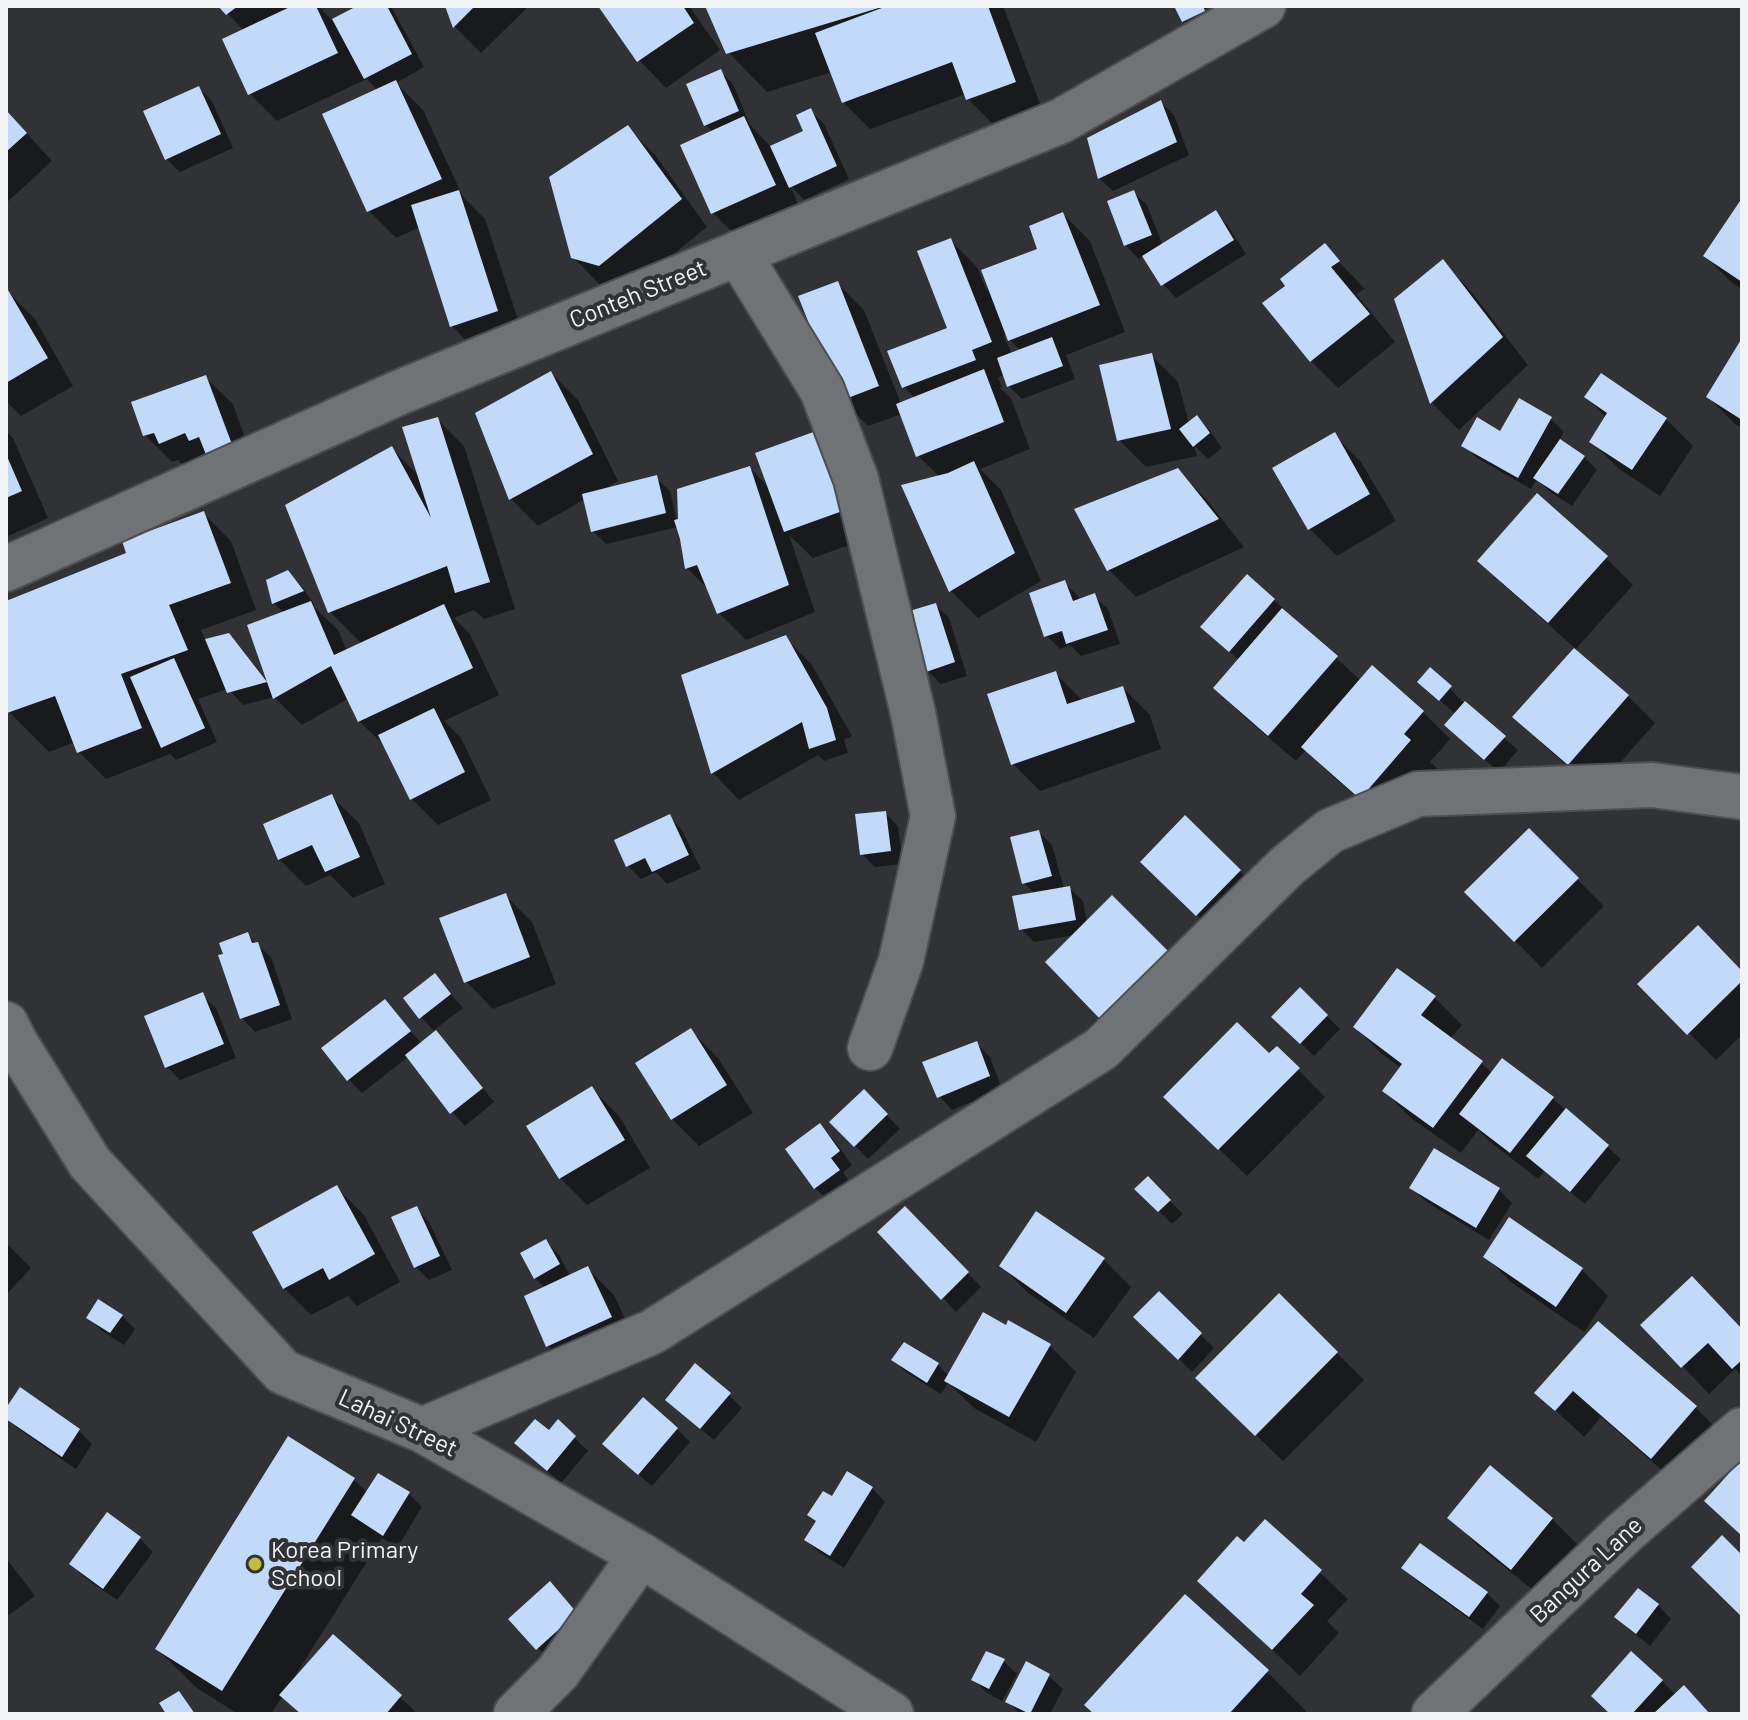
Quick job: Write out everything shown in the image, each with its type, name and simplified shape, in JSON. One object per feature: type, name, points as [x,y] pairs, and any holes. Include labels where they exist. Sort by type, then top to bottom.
[{"type":"street","name":"Conteh Street","points":[[6,569],[398,393],[1061,121],[1263,6]]},
{"type":"street","points":[[738,253],[822,390],[856,479],[913,713],[933,816],[901,961],[870,1048]]},
{"type":"street","points":[[422,1430],[652,1332],[1101,1049],[1287,866],[1330,831],[1418,794],[1652,785],[1742,797]]},
{"type":"street","name":"Lahai Street","points":[[6,1024],[90,1163],[283,1372],[422,1430],[641,1555],[891,1714]]},
{"type":"street","name":"Bangura Lane","points":[[1434,1714],[1624,1533],[1742,1430]]},
{"type":"street","points":[[516,1714],[558,1672],[641,1555]]},
{"type":"building","points":[[218,6],[238,6],[226,15]]},
{"type":"building","points":[[292,6],[316,6],[338,53],[248,95],[222,39]]},
{"type":"building","points":[[357,6],[387,6],[412,54],[364,79],[332,19]]},
{"type":"building","points":[[445,6],[475,6],[453,28]]},
{"type":"building","points":[[598,6],[683,6],[694,23],[637,62]]},
{"type":"building","points":[[705,6],[881,6],[882,7],[726,54]]},
{"type":"building","points":[[887,6],[988,6],[1016,82],[966,100],[952,62],[842,103],[815,33]]},
{"type":"building","points":[[1174,6],[1203,6],[1205,11],[1182,22]]},
{"type":"building","points":[[721,69],[739,111],[704,126],[686,84]]},
{"type":"building","points":[[396,80],[442,179],[367,212],[322,114]]},
{"type":"building","points":[[199,86],[221,134],[165,160],[143,111]]},
{"type":"building","points":[[1161,100],[1177,142],[1098,179],[1087,138]]},
{"type":"building","points":[[811,108],[837,166],[789,188],[770,146],[803,131],[796,115]]},
{"type":"building","points":[[6,110],[27,133],[6,152]]},
{"type":"building","points":[[744,116],[776,185],[711,214],[680,145]]},
{"type":"building","points":[[628,125],[682,199],[599,266],[571,258],[549,177]]},
{"type":"building","points":[[459,190],[498,311],[450,327],[411,205]]},
{"type":"building","points":[[1134,190],[1152,235],[1124,246],[1107,201]]},
{"type":"building","points":[[1742,198],[1742,282],[1703,256]]},
{"type":"building","points":[[1216,210],[1234,240],[1161,286],[1142,256]]},
{"type":"building","points":[[1063,212],[1100,305],[1008,341],[981,270],[1037,249],[1029,226]]},
{"type":"building","points":[[951,238],[992,342],[972,350],[976,360],[902,388],[887,351],[947,328],[917,251]]},
{"type":"building","points":[[1325,243],[1340,261],[1331,267],[1370,314],[1310,362],[1262,303],[1285,286],[1280,279]]},
{"type":"building","points":[[1443,259],[1503,337],[1430,404],[1394,299]]},
{"type":"building","points":[[838,281],[879,386],[840,401],[798,296]]},
{"type":"building","points":[[6,291],[48,358],[6,383]]},
{"type":"building","points":[[1052,337],[1063,366],[1007,387],[997,358]]},
{"type":"building","points":[[1742,338],[1742,420],[1706,397]]},
{"type":"building","points":[[1152,353],[1171,429],[1117,441],[1099,365]]},
{"type":"building","points":[[984,369],[1004,422],[916,457],[896,404]]},
{"type":"building","points":[[551,371],[593,454],[509,500],[475,413]]},
{"type":"building","points":[[1601,373],[1667,418],[1632,470],[1589,442],[1607,413],[1584,397]]},
{"type":"building","points":[[206,375],[233,447],[207,457],[199,437],[189,441],[185,433],[159,444],[154,433],[143,436],[131,402]]},
{"type":"building","points":[[1519,398],[1552,417],[1518,478],[1461,446],[1477,417],[1500,431]]},
{"type":"building","points":[[1197,415],[1210,433],[1193,447],[1179,429]]},
{"type":"building","points":[[438,417],[490,582],[455,593],[447,566],[328,613],[285,505],[392,446],[431,518],[402,427]]},
{"type":"building","points":[[819,430],[848,509],[784,532],[755,453]]},
{"type":"building","points":[[1335,432],[1370,494],[1308,530],[1272,468]]},
{"type":"building","points":[[1560,439],[1585,456],[1558,494],[1533,478]]},
{"type":"building","points":[[6,454],[22,491],[6,498]]},
{"type":"building","points":[[974,461],[1015,553],[949,592],[901,485],[948,473]]},
{"type":"building","points":[[750,466],[789,585],[717,614],[697,565],[685,569],[674,520],[678,519],[677,489]]},
{"type":"building","points":[[1178,468],[1219,519],[1107,571],[1074,509]]},
{"type":"building","points":[[657,475],[666,513],[591,532],[582,494]]},
{"type":"building","points":[[1537,493],[1608,556],[1548,623],[1477,561]]},
{"type":"building","points":[[204,511],[231,583],[169,605],[188,650],[121,674],[142,728],[77,753],[55,696],[7,713],[6,601],[126,553],[122,541]]},
{"type":"building","points":[[288,570],[304,591],[272,604],[266,580]]},
{"type":"building","points":[[1247,574],[1275,599],[1229,652],[1200,627]]},
{"type":"building","points":[[1065,580],[1073,601],[1095,593],[1108,630],[1066,644],[1062,631],[1044,637],[1029,593]]},
{"type":"building","points":[[311,601],[334,655],[444,604],[473,668],[358,722],[331,666],[273,699],[247,625]]},
{"type":"building","points":[[936,603],[955,662],[926,672],[906,612]]},
{"type":"building","points":[[1282,608],[1338,656],[1268,736],[1213,688]]},
{"type":"building","points":[[229,633],[267,682],[227,693],[205,639]]},
{"type":"building","points":[[786,635],[827,708],[836,740],[809,749],[802,722],[711,774],[681,675]]},
{"type":"building","points":[[1574,648],[1629,695],[1568,765],[1512,717]]},
{"type":"building","points":[[174,658],[205,728],[161,748],[130,677]]},
{"type":"building","points":[[1372,665],[1424,711],[1404,734],[1411,740],[1360,799],[1301,747]]},
{"type":"building","points":[[1430,667],[1452,686],[1439,701],[1417,682]]},
{"type":"building","points":[[1056,671],[1067,704],[1123,686],[1135,722],[1011,765],[987,694]]},
{"type":"building","points":[[1465,701],[1506,736],[1484,760],[1444,725]]},
{"type":"building","points":[[434,708],[465,772],[410,800],[378,735]]},
{"type":"building","points":[[332,794],[360,857],[325,872],[312,845],[278,860],[263,824]]},
{"type":"building","points":[[886,811],[891,851],[860,855],[855,814]]},
{"type":"building","points":[[670,814],[689,855],[652,872],[645,858],[626,867],[614,840]]},
{"type":"building","points":[[1185,815],[1241,870],[1196,916],[1140,862]]},
{"type":"building","points":[[1529,828],[1579,878],[1514,942],[1464,892]]},
{"type":"building","points":[[1039,830],[1052,876],[1022,884],[1010,837]]},
{"type":"building","points":[[1070,886],[1076,920],[1019,930],[1012,896]]},
{"type":"building","points":[[506,893],[530,957],[464,983],[439,918]]},
{"type":"building","points":[[1112,895],[1168,951],[1100,1019],[1045,962]]},
{"type":"building","points":[[1698,925],[1742,971],[1742,981],[1687,1035],[1637,984]]},
{"type":"building","points":[[248,932],[252,943],[258,942],[280,1005],[240,1019],[218,955],[223,954],[219,943]]},
{"type":"building","points":[[1397,968],[1436,996],[1421,1015],[1483,1061],[1433,1128],[1382,1091],[1402,1064],[1353,1027]]},
{"type":"building","points":[[435,973],[451,994],[419,1019],[403,998]]},
{"type":"building","points":[[1300,987],[1328,1015],[1300,1044],[1271,1017]]},
{"type":"building","points":[[203,992],[224,1044],[165,1068],[144,1016]]},
{"type":"building","points":[[385,999],[411,1031],[347,1081],[321,1048]]},
{"type":"building","points":[[1237,1022],[1269,1053],[1277,1046],[1300,1068],[1218,1150],[1163,1097]]},
{"type":"building","points":[[691,1028],[727,1085],[671,1120],[635,1063]]},
{"type":"building","points":[[436,1030],[483,1088],[450,1114],[405,1055]]},
{"type":"building","points":[[977,1041],[990,1076],[937,1098],[922,1062]]},
{"type":"building","points":[[1502,1058],[1554,1097],[1510,1153],[1459,1114]]},
{"type":"building","points":[[592,1086],[625,1140],[559,1179],[526,1126]]},
{"type":"building","points":[[864,1089],[888,1114],[854,1147],[829,1122]]},
{"type":"building","points":[[1566,1108],[1609,1145],[1570,1192],[1526,1156]]},
{"type":"building","points":[[820,1123],[840,1151],[831,1158],[840,1170],[814,1189],[785,1149]]},
{"type":"building","points":[[1434,1148],[1500,1188],[1476,1228],[1409,1188]]},
{"type":"building","points":[[1148,1176],[1171,1200],[1158,1212],[1134,1189]]},
{"type":"building","points":[[337,1185],[375,1254],[329,1280],[323,1268],[283,1289],[252,1232]]},
{"type":"building","points":[[417,1206],[440,1256],[414,1268],[391,1217]]},
{"type":"building","points":[[905,1206],[969,1272],[941,1300],[877,1232]]},
{"type":"building","points":[[1036,1211],[1105,1258],[1066,1313],[999,1266]]},
{"type":"building","points":[[1509,1217],[1583,1268],[1556,1307],[1483,1257]]},
{"type":"building","points":[[546,1239],[560,1264],[534,1279],[520,1253]]},
{"type":"building","points":[[588,1266],[612,1317],[546,1347],[524,1296]]},
{"type":"building","points":[[1692,1276],[1742,1329],[1742,1360],[1732,1369],[1708,1343],[1681,1368],[1640,1325]]},
{"type":"building","points":[[1159,1291],[1202,1333],[1178,1360],[1133,1317]]},
{"type":"building","points":[[1279,1293],[1338,1352],[1255,1436],[1195,1378]]},
{"type":"building","points":[[98,1299],[123,1315],[110,1333],[86,1318]]},
{"type":"building","points":[[983,1312],[1006,1325],[1008,1320],[1051,1344],[1009,1417],[944,1381]]},
{"type":"building","points":[[1598,1321],[1697,1406],[1651,1459],[1573,1391],[1555,1411],[1534,1393]]},
{"type":"building","points":[[904,1342],[939,1363],[927,1383],[891,1360]]},
{"type":"building","points":[[695,1363],[731,1393],[700,1429],[665,1400]]},
{"type":"building","points":[[20,1387],[80,1429],[62,1457],[6,1419],[6,1408]]},
{"type":"building","points":[[643,1397],[678,1428],[638,1475],[602,1444]]},
{"type":"building","points":[[535,1419],[549,1430],[558,1419],[576,1436],[547,1471],[514,1443]]},
{"type":"building","name":"Korea Primary School","points":[[288,1436],[355,1478],[222,1691],[155,1649]]},
{"type":"building","points":[[1742,1459],[1742,1536],[1704,1501]]},
{"type":"building","points":[[1490,1465],[1553,1518],[1511,1570],[1447,1518]]},
{"type":"building","points":[[847,1471],[873,1487],[830,1556],[804,1540],[816,1521],[807,1515],[823,1491],[832,1496]]},
{"type":"building","points":[[378,1473],[410,1492],[383,1536],[351,1515]]},
{"type":"building","points":[[107,1512],[141,1537],[103,1589],[69,1564]]},
{"type":"building","points":[[1265,1519],[1322,1570],[1301,1594],[1314,1605],[1272,1650],[1197,1581],[1237,1536],[1244,1542]]},
{"type":"building","points":[[1722,1535],[1742,1555],[1742,1617],[1691,1567]]},
{"type":"building","points":[[1420,1543],[1488,1592],[1469,1617],[1401,1568]]},
{"type":"building","points":[[550,1581],[577,1613],[536,1650],[508,1619]]},
{"type":"building","points":[[1638,1588],[1659,1604],[1636,1634],[1614,1617]]},
{"type":"building","points":[[1185,1594],[1269,1670],[1229,1714],[1094,1714],[1084,1705]]},
{"type":"building","points":[[333,1634],[402,1695],[386,1714],[301,1714],[279,1695]]},
{"type":"building","points":[[986,1651],[1005,1659],[989,1689],[971,1680]]},
{"type":"building","points":[[1631,1651],[1663,1680],[1632,1714],[1610,1714],[1591,1696]]},
{"type":"building","points":[[1026,1661],[1050,1674],[1030,1714],[1005,1702]]},
{"type":"building","points":[[1684,1685],[1710,1714],[1653,1714]]},
{"type":"building","points":[[179,1691],[195,1714],[166,1714],[159,1703]]},
{"type":"place","name":"Korea Primary School","points":[[255,1564]]}]
